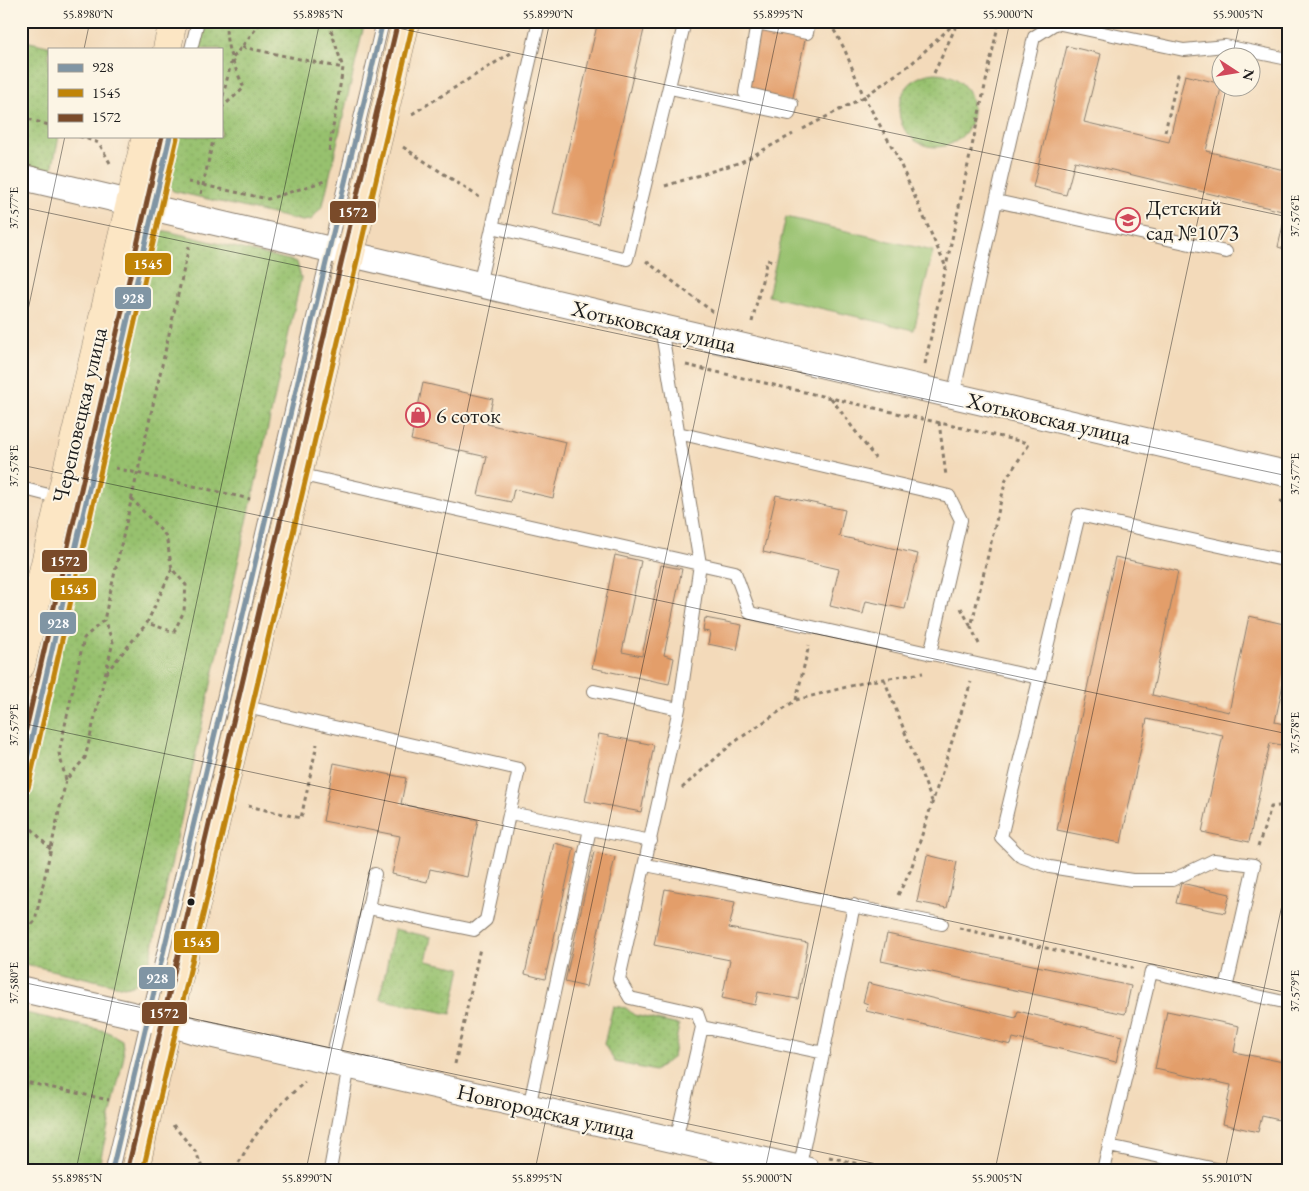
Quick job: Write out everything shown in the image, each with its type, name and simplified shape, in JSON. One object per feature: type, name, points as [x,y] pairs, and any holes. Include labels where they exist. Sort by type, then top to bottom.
[{"type":"main road","points":[[166,48],[173,21]]},
{"type":"main road","points":[[135,1170],[158,1020],[242,706],[298,474],[341,251],[406,21]]},
{"type":"main road","name":"Череповецкая улица","points":[[21,665],[30,584],[60,498],[141,206],[146,138]]},
{"type":"street","name":"Хотьковская улица","points":[[21,177],[1288,474]]},
{"type":"street","name":"Новгородская улица","points":[[21,989],[158,1020],[194,1031],[802,1169]]},
{"type":"lane","points":[[191,48],[198,21]]},
{"type":"lane","points":[[112,1170],[158,1020],[341,251],[383,21]]},
{"type":"lane","points":[[479,285],[539,21]]},
{"type":"lane","points":[[492,227],[627,259],[685,21]]},
{"type":"lane","points":[[670,88],[789,114],[792,104],[745,93],[757,22],[807,33],[809,21]]},
{"type":"lane","points":[[953,396],[1034,37],[1056,23],[1184,50],[1225,46],[1288,59]]},
{"type":"lane","name":"Череповецкая улица","points":[[21,786],[141,206],[169,138]]},
{"type":"lane","points":[[996,201],[1226,252]]},
{"type":"lane","points":[[661,327],[700,564],[679,709],[646,865],[619,979],[630,998],[697,1013],[702,1027],[676,1140]]},
{"type":"lane","points":[[678,433],[949,496],[961,520],[930,654]]},
{"type":"lane","points":[[298,474],[735,572],[750,613],[977,666],[1039,678]]},
{"type":"lane","points":[[21,488],[60,498]]},
{"type":"lane","points":[[1226,989],[1254,865],[1214,860],[1172,880],[1132,880],[1050,867],[1020,856],[1001,837],[1079,515],[1288,561]]},
{"type":"lane","points":[[594,691],[679,709]]},
{"type":"lane","points":[[242,706],[520,769],[486,920],[474,930],[368,908]]},
{"type":"lane","points":[[510,813],[651,841]]},
{"type":"lane","points":[[529,1107],[590,829]]},
{"type":"lane","points":[[646,865],[890,912],[942,924]]},
{"type":"lane","points":[[330,1170],[340,1064],[375,874]]},
{"type":"lane","points":[[802,1169],[854,905]]},
{"type":"lane","points":[[1103,1170],[1151,972],[1288,1003]]},
{"type":"lane","points":[[702,1027],[824,1053]]},
{"type":"lane","points":[[1109,1146],[1221,1170]]},
{"type":"path","points":[[222,107],[244,88],[232,59],[226,30],[227,21]]},
{"type":"path","points":[[222,100],[232,59],[262,21]]},
{"type":"path","points":[[329,154],[343,68],[331,30],[331,21]]},
{"type":"path","points":[[829,21],[844,48],[864,97],[895,152],[946,266]]},
{"type":"path","points":[[934,73],[958,21]]},
{"type":"path","points":[[925,365],[999,21]]},
{"type":"path","points":[[411,114],[535,38]]},
{"type":"path","points":[[242,47],[343,68]]},
{"type":"path","points":[[1165,132],[1184,50]]},
{"type":"path","points":[[21,117],[48,125]]},
{"type":"path","points":[[85,138],[99,143],[112,166]]},
{"type":"path","points":[[402,147],[496,208]]},
{"type":"path","points":[[324,181],[326,172]]},
{"type":"path","points":[[188,182],[268,199],[324,181],[329,177]]},
{"type":"path","points":[[630,249],[721,318]]},
{"type":"path","points":[[752,325],[767,260],[776,261]]},
{"type":"path","points":[[66,780],[85,758],[113,642],[104,620],[178,295]]},
{"type":"path","points":[[666,360],[1040,445]]},
{"type":"path","points":[[831,398],[894,484]]},
{"type":"path","points":[[939,422],[949,496]]},
{"type":"path","points":[[990,668],[972,627],[1006,479],[1030,443]]},
{"type":"path","points":[[108,467],[253,500]]},
{"type":"path","points":[[131,498],[166,536],[172,569],[186,585],[184,611],[174,632],[147,622]]},
{"type":"path","points":[[1278,501],[1288,503]]},
{"type":"path","points":[[105,673],[147,622],[172,569]]},
{"type":"path","points":[[21,936],[35,921],[66,780],[59,753],[84,638],[104,620]]},
{"type":"path","points":[[796,700],[814,628]]},
{"type":"path","points":[[890,912],[911,869],[977,666]]},
{"type":"path","points":[[658,810],[733,744],[796,700],[884,679],[930,672]]},
{"type":"path","points":[[884,679],[932,801]]},
{"type":"path","points":[[248,806],[301,818],[321,724]]},
{"type":"path","points":[[1254,865],[1261,832],[1271,807],[1288,804]]},
{"type":"path","points":[[21,817],[50,850]]},
{"type":"path","points":[[454,1069],[486,920]]},
{"type":"path","points":[[942,924],[1151,972]]},
{"type":"path","points":[[21,1081],[110,1100]]},
{"type":"path","points":[[234,1170],[243,1154],[282,1101],[307,1081]]},
{"type":"path","points":[[172,1125],[196,1152],[203,1170]]},
{"type":"green space","points":[[196,21],[365,21],[323,205],[311,220],[302,221],[173,191],[160,174],[169,138],[222,138],[222,48],[189,48]]},
{"type":"green space","points":[[21,40],[57,48],[48,48],[48,138],[59,138],[52,170],[21,163]]},
{"type":"green space","points":[[936,73],[950,76],[962,84],[970,96],[973,110],[970,124],[962,136],[950,144],[936,147],[922,144],[910,136],[902,124],[899,110],[902,96],[910,84],[922,76]]},
{"type":"green space","points":[[786,217],[933,251],[914,330],[768,296]]},
{"type":"green space","points":[[155,231],[166,231],[297,262],[301,278],[148,969],[136,984],[124,987],[21,963],[21,789],[148,238]]},
{"type":"green space","points":[[394,929],[431,937],[426,961],[461,968],[451,1014],[380,999]]},
{"type":"green space","points":[[613,1006],[626,1008],[634,1015],[679,1025],[673,1057],[655,1071],[615,1062],[604,1044]]},
{"type":"green space","points":[[21,1012],[106,1031],[122,1040],[124,1056],[98,1170],[21,1170]]},
{"type":"building","points":[[598,21],[646,21],[598,224],[553,214]]},
{"type":"building","points":[[759,24],[806,35],[792,102],[746,91]]},
{"type":"building","points":[[1067,46],[1101,54],[1084,122],[1169,142],[1185,75],[1212,82],[1212,98],[1219,98],[1206,151],[1288,171],[1288,250],[1278,247],[1286,212],[1075,161],[1066,195],[1033,187]]},
{"type":"building","points":[[423,383],[493,399],[487,424],[566,442],[553,498],[514,489],[511,502],[478,495],[487,457],[411,440]]},
{"type":"building","points":[[776,495],[845,510],[839,536],[918,554],[905,609],[866,601],[863,614],[830,606],[839,569],[763,552]]},
{"type":"building","points":[[615,555],[641,561],[622,652],[642,656],[661,565],[682,569],[664,655],[674,658],[669,684],[592,668]]},
{"type":"building","points":[[1115,557],[1178,571],[1152,695],[1229,712],[1249,616],[1288,625],[1288,660],[1275,722],[1288,725],[1288,746],[1270,743],[1249,842],[1202,832],[1223,735],[1147,719],[1121,843],[1057,830]]},
{"type":"building","points":[[705,618],[742,625],[737,650],[708,644],[710,632],[703,631]]},
{"type":"building","points":[[599,734],[654,745],[641,812],[585,801]]},
{"type":"building","points":[[334,763],[406,778],[401,804],[478,820],[467,877],[430,869],[427,882],[392,874],[400,836],[323,821]]},
{"type":"building","points":[[554,843],[574,848],[545,979],[525,974]]},
{"type":"building","points":[[594,852],[615,857],[586,987],[565,982]]},
{"type":"building","points":[[927,855],[957,862],[947,908],[917,902]]},
{"type":"building","points":[[1181,883],[1230,894],[1225,913],[1176,903]]},
{"type":"building","points":[[665,889],[735,902],[729,928],[808,943],[798,999],[758,992],[755,1005],[722,998],[730,960],[654,945]]},
{"type":"building","points":[[887,934],[1131,986],[1125,1014],[881,961]]},
{"type":"building","points":[[868,983],[1016,1018],[1018,1011],[1122,1036],[1116,1062],[1013,1038],[1011,1045],[866,1011],[868,1004],[863,1002]]},
{"type":"building","points":[[1167,1011],[1239,1026],[1234,1052],[1288,1063],[1288,1122],[1262,1116],[1258,1132],[1223,1124],[1231,1085],[1155,1069]]},
{"type":"transit line","name":"928","points":[[112,1170],[383,21]]},
{"type":"transit line","name":"1572","points":[[128,1168],[398,21]]},
{"type":"transit line","name":"1545","points":[[143,1170],[413,23]]},
{"type":"transit line","name":"1572","points":[[21,751],[162,138]]},
{"type":"transit line","name":"928","points":[[21,785],[170,138]]},
{"type":"transit line","name":"1545","points":[[28,788],[177,138]]},
{"type":"place","name":"Детский сад №1073","points":[[1128,220]]},
{"type":"place","name":"6 соток","points":[[418,415]]}]
